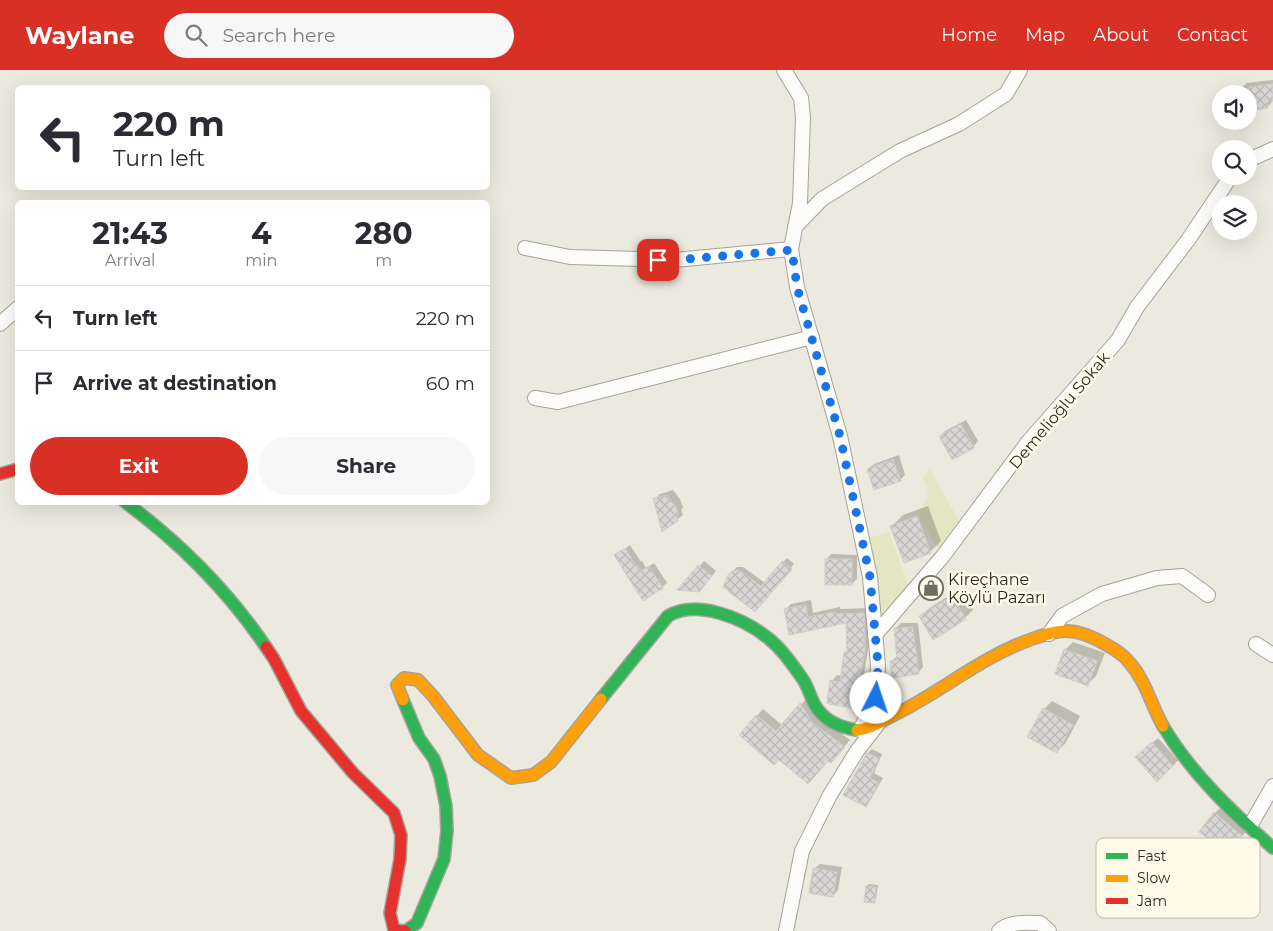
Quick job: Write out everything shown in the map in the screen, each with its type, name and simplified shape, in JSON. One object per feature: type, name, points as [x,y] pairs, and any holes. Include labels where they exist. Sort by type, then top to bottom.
[{"type":"street","points":[[784,70],[801,98],[803,117],[800,203],[792,250],[797,287],[840,436],[870,577],[878,665],[876,698],[860,730]]},
{"type":"street","points":[[795,227],[822,199],[900,151],[959,124],[1006,94],[1020,70]]},
{"type":"street","points":[[1257,156],[1273,149]]},
{"type":"street","name":"Demelioğlu Sokak","points":[[875,635],[943,556],[1028,442],[1118,340],[1137,308],[1188,240],[1225,185]]},
{"type":"street","points":[[525,248],[570,257],[676,260],[792,250]]},
{"type":"street","points":[[0,324],[15,311]]},
{"type":"street","points":[[535,398],[558,402],[812,338]]},
{"type":"street","points":[[0,474],[15,471]]},
{"type":"street","points":[[129,505],[152,522],[218,585],[248,622],[274,659],[301,710],[328,745],[394,813],[401,835],[400,859],[390,912],[394,930],[406,931],[417,924],[423,906],[434,887],[444,859],[447,831],[446,806],[440,776],[434,759],[419,738],[397,685],[404,678],[418,680],[433,696],[478,755],[511,778],[533,775],[551,762],[670,614],[687,609],[705,611],[748,626],[767,637],[804,680],[819,712],[832,722],[860,730],[908,709],[975,666],[1025,641],[1061,630],[1078,632],[1099,640],[1117,650],[1132,664],[1144,682],[1152,704],[1169,736],[1209,786],[1273,848]]},
{"type":"street","points":[[1049,634],[1062,616],[1102,594],[1157,578],[1182,576],[1208,595]]},
{"type":"street","points":[[1256,644],[1273,655]]},
{"type":"street","points":[[786,931],[802,851],[830,795],[878,723]]},
{"type":"street","points":[[1250,826],[1273,786]]},
{"type":"street","points":[[999,931],[1002,928],[1018,924],[1040,923],[1049,931]]},
{"type":"green space","points":[[930,469],[959,521],[938,549],[917,512],[928,496],[923,478]]},
{"type":"green space","points":[[889,532],[909,586],[879,621],[875,568],[870,538]]},
{"type":"building","points":[[1273,84],[1273,101],[1267,102],[1268,108],[1257,110],[1257,86]]},
{"type":"building","points":[[961,424],[974,448],[952,460],[939,436]]},
{"type":"building","points":[[893,459],[901,481],[874,490],[867,469]]},
{"type":"building","points":[[667,495],[679,514],[676,515],[678,521],[662,532],[653,498]]},
{"type":"building","points":[[917,516],[931,553],[904,563],[890,526]]},
{"type":"building","points":[[625,548],[641,571],[649,566],[663,588],[643,601],[614,555]]},
{"type":"building","points":[[825,559],[852,559],[852,585],[825,585]]},
{"type":"building","points":[[782,561],[792,569],[755,612],[723,587],[728,575],[732,571],[739,570],[761,586]]},
{"type":"building","points":[[698,565],[712,576],[699,592],[677,590]]},
{"type":"building","points":[[952,596],[966,619],[933,640],[919,616]]},
{"type":"building","points":[[806,605],[808,617],[835,612],[835,614],[864,613],[865,651],[854,708],[828,704],[827,702],[830,680],[840,682],[844,652],[847,652],[846,623],[789,635],[784,609]]},
{"type":"building","points":[[913,627],[919,674],[892,678],[890,661],[897,660],[894,628]]},
{"type":"building","points":[[1064,649],[1097,661],[1088,686],[1055,674]]},
{"type":"building","points":[[800,703],[812,722],[845,747],[831,763],[828,761],[808,784],[779,760],[774,765],[739,735],[756,715],[776,731]]},
{"type":"building","points":[[1043,708],[1073,725],[1057,753],[1027,737]]},
{"type":"building","points":[[1152,742],[1173,766],[1157,782],[1135,757]]},
{"type":"building","points":[[867,753],[879,758],[870,778],[879,783],[866,807],[843,795]]},
{"type":"building","points":[[1214,812],[1242,836],[1241,838],[1207,838],[1199,832]]},
{"type":"building","points":[[813,868],[837,872],[833,897],[809,893]]},
{"type":"building","points":[[866,886],[876,887],[875,903],[864,902]]},
{"type":"traffic: fast","points":[[129,505],[202,568],[236,606],[266,647]]},
{"type":"traffic: fast","points":[[601,699],[668,616],[692,609],[706,610],[733,618],[768,638],[782,652],[805,682],[817,708],[824,716],[837,724],[857,730]]},
{"type":"traffic: fast","points":[[403,700],[419,738],[434,759],[440,776],[446,806],[447,831],[444,859],[417,923],[406,931]]},
{"type":"traffic: fast","points":[[1163,726],[1199,776],[1242,820],[1273,848]]},
{"type":"traffic: slow","points":[[857,730],[872,726],[913,705],[980,664],[1014,646],[1044,635],[1066,631],[1081,633],[1091,637],[1124,657],[1140,677],[1163,726]]},
{"type":"traffic: slow","points":[[403,700],[397,685],[404,678],[418,680],[433,696],[478,755],[511,778],[533,775],[551,762],[601,699]]},
{"type":"traffic: jam","points":[[0,474],[15,470]]},
{"type":"traffic: jam","points":[[266,647],[301,711],[353,773],[394,813],[401,835],[400,859],[390,913],[394,930],[405,931]]},
{"type":"place","name":"Kireçhane Köylü Pazarı","points":[[931,588]]},
{"type":"route","points":[[658,260],[792,250],[797,287],[840,436],[870,577],[878,665],[876,698]]}]
